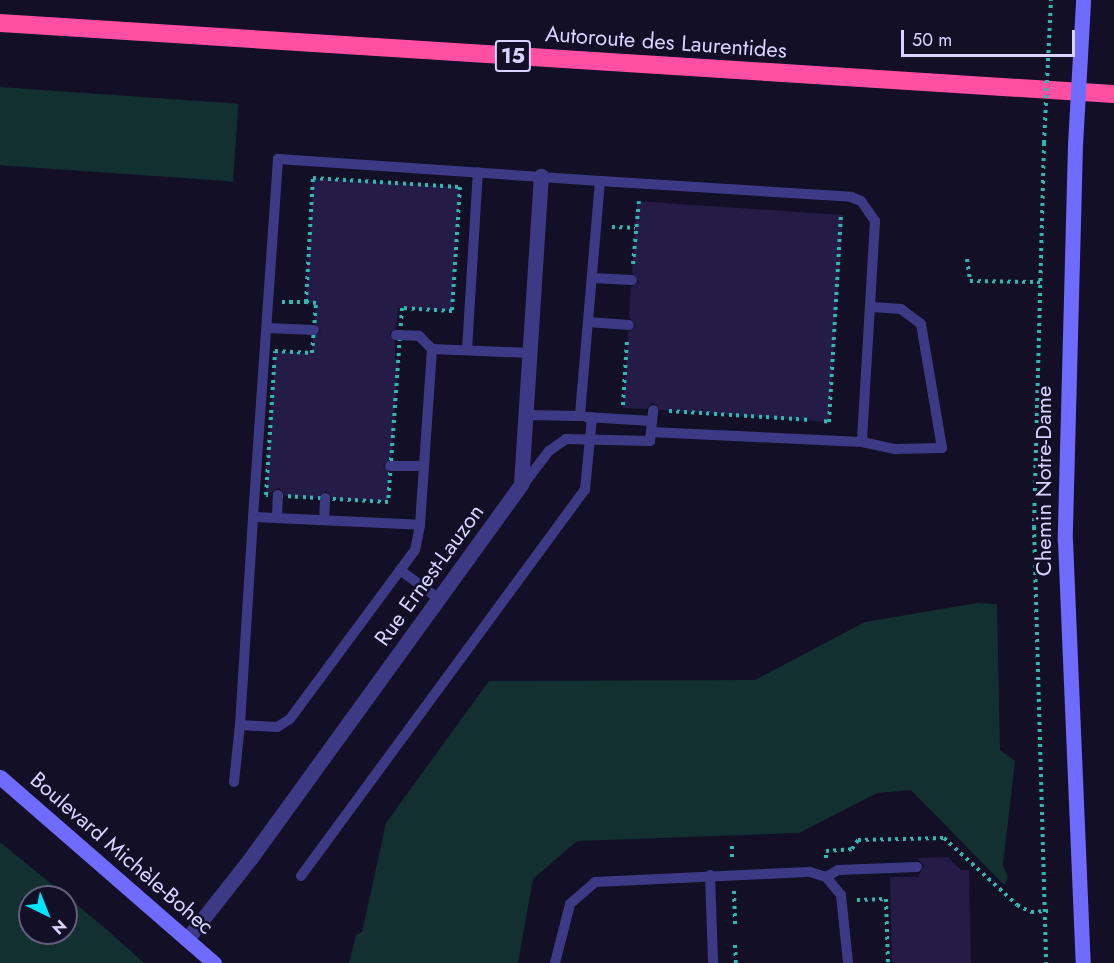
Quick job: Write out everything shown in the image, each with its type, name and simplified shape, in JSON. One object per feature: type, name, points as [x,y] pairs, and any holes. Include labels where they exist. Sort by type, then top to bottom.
[{"type":"highway","name":"Autoroute des Laurentides","points":[[0,23],[1114,94]]},
{"type":"street","name":"Chemin Notre-Dame","points":[[1083,0],[1075,145],[1065,540],[1083,963]]},
{"type":"street","name":"Rue Ernest-Lauzon","points":[[187,939],[515,496],[523,476],[542,176]]},
{"type":"street","name":"Boulevard Michèle-Bohec","points":[[0,777],[214,963]]},
{"type":"lane","points":[[234,782],[240,725],[278,159],[542,176],[861,201],[877,229],[862,442]]},
{"type":"lane","points":[[467,350],[478,172]]},
{"type":"lane","points":[[580,416],[600,181]]},
{"type":"lane","points":[[592,278],[632,280]]},
{"type":"lane","points":[[527,415],[592,417],[651,426],[862,442],[896,449],[942,448],[921,324],[901,309],[872,307]]},
{"type":"lane","points":[[588,322],[628,325]]},
{"type":"lane","points":[[267,328],[314,330]]},
{"type":"lane","points":[[396,335],[419,336],[432,349],[531,353]]},
{"type":"lane","points":[[240,725],[277,727],[290,719],[419,542],[432,349]]},
{"type":"lane","points":[[301,876],[585,490],[592,417]]},
{"type":"lane","points":[[515,496],[556,444],[651,426]]},
{"type":"lane","points":[[390,466],[424,466]]},
{"type":"lane","points":[[277,518],[278,495]]},
{"type":"lane","points":[[324,520],[325,498]]},
{"type":"lane","points":[[253,517],[420,525]]},
{"type":"lane","points":[[400,570],[439,599]]},
{"type":"lane","points":[[826,877],[838,870],[917,867]]},
{"type":"lane","points":[[555,963],[566,915],[585,887],[618,877],[810,872],[826,877],[845,908],[848,963]]},
{"type":"lane","points":[[710,875],[712,963]]},
{"type":"path","name":"Chemin Notre-Dame","points":[[1046,963],[1048,911],[1034,613],[1040,282],[1051,0]]},
{"type":"path","points":[[316,303],[306,302],[314,178],[460,187],[452,311],[402,308]]},
{"type":"path","points":[[632,280],[637,201],[648,202]]},
{"type":"path","points":[[628,325],[623,408],[651,426],[829,422],[843,215],[832,214]]},
{"type":"path","points":[[597,226],[635,228]]},
{"type":"path","points":[[967,259],[970,281],[1040,282]]},
{"type":"path","points":[[312,353],[275,351],[266,495],[325,498]]},
{"type":"path","points":[[852,849],[858,840],[944,838],[1017,905],[1031,912],[1048,911]]},
{"type":"path","points":[[732,846],[732,861]]},
{"type":"path","points":[[734,886],[735,924]]},
{"type":"path","points":[[876,899],[886,899],[888,963]]},
{"type":"path","points":[[735,945],[736,963]]},
{"type":"green space","points":[[0,87],[238,104],[233,181],[0,165]]},
{"type":"green space","points":[[977,603],[997,604],[1000,750],[1015,761],[1003,865],[1008,878],[1004,885],[911,790],[877,793],[799,833],[577,841],[533,879],[518,963],[349,963],[356,935],[362,932],[386,823],[489,681],[755,680],[865,622]]},
{"type":"green space","points":[[0,842],[52,885],[18,885],[18,945],[78,945],[78,906],[144,963],[0,963]]},
{"type":"building","points":[[313,178],[460,187],[452,311],[398,308],[396,328],[389,334],[395,342],[395,359],[399,359],[391,459],[383,465],[390,473],[388,502],[332,499],[326,491],[317,498],[285,496],[279,488],[266,495],[275,351],[312,353],[313,337],[321,331],[314,323],[316,303],[306,302]]},
{"type":"building","points":[[637,201],[843,215],[829,422],[660,410],[653,403],[646,409],[623,408],[628,332],[636,325],[629,317],[631,287],[639,281],[632,273]]},
{"type":"building","points":[[948,857],[961,870],[969,870],[971,963],[892,963],[890,877],[918,877],[924,866],[917,858]]}]
